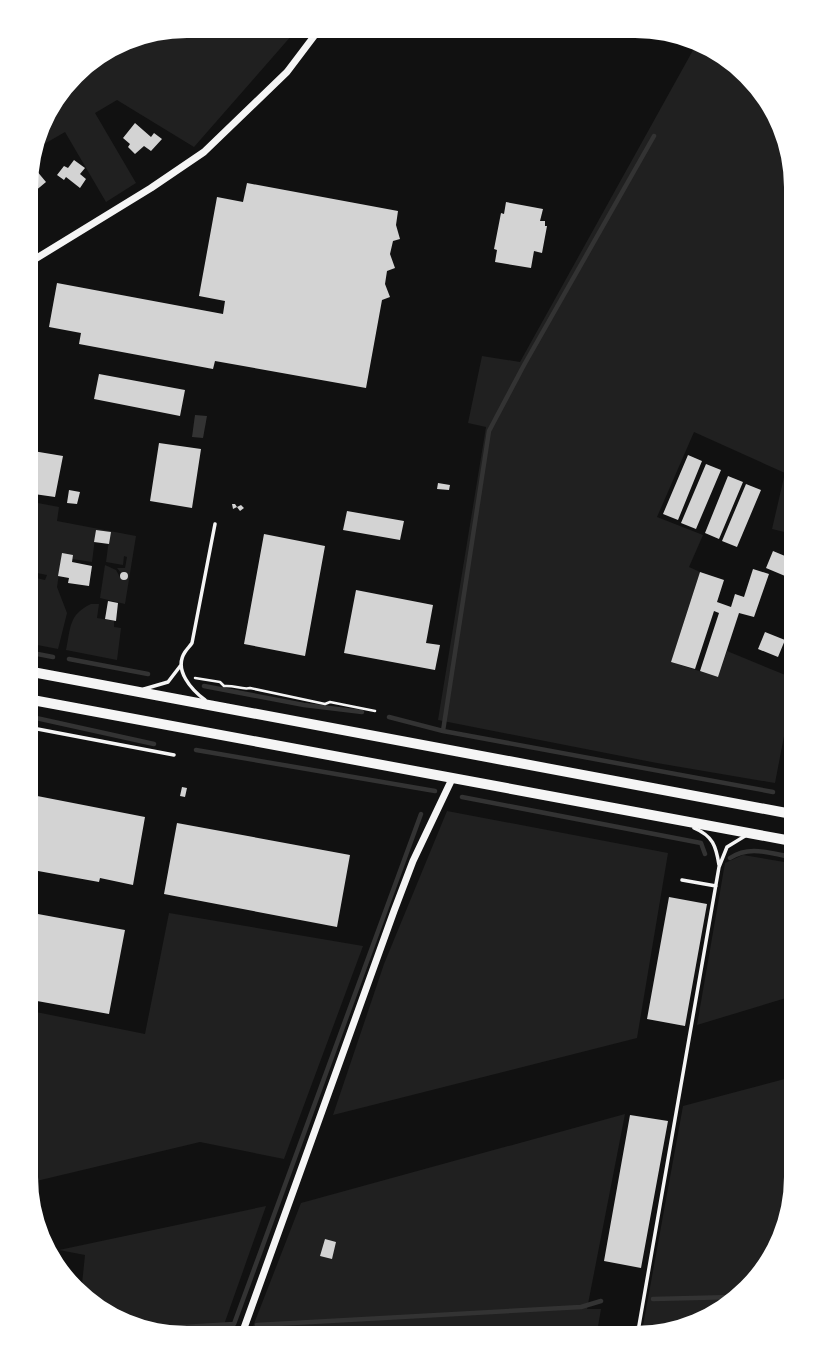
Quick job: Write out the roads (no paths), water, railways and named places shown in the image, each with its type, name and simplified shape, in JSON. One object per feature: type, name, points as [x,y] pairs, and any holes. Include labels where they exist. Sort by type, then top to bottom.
[{"type":"main road","points":[[38,673],[784,813]]},
{"type":"main road","points":[[38,701],[784,840]]},
{"type":"street","points":[[38,257],[204,152],[287,72],[312,39]]},
{"type":"street","points":[[245,1326],[394,911],[413,861],[452,779]]},
{"type":"lane","points":[[132,691],[168,682],[181,665],[184,652],[192,643],[215,524]]},
{"type":"lane","points":[[181,665],[187,684],[214,707]]},
{"type":"lane","points":[[38,729],[174,755]]},
{"type":"lane","points":[[674,819],[705,832],[713,840],[719,867]]},
{"type":"lane","points":[[639,1326],[719,867],[727,847],[750,834]]},
{"type":"lane","points":[[682,880],[716,886]]},
{"type":"waterway","points":[[443,731],[489,431],[654,136]]},
{"type":"waterway","points":[[38,654],[53,657]]},
{"type":"waterway","points":[[69,659],[148,674]]},
{"type":"waterway","points":[[204,686],[304,705],[362,712]]},
{"type":"waterway","points":[[389,717],[443,731],[773,792]]},
{"type":"waterway","points":[[38,718],[154,744]]},
{"type":"waterway","points":[[196,750],[435,791]]},
{"type":"waterway","points":[[462,797],[701,843],[705,854]]},
{"type":"waterway","points":[[200,1326],[234,1324],[421,814]]},
{"type":"waterway","points":[[730,858],[750,851],[784,856]]},
{"type":"waterway","points":[[653,1299],[723,1297]]},
{"type":"waterway","points":[[257,1325],[581,1307],[601,1301]]}]
